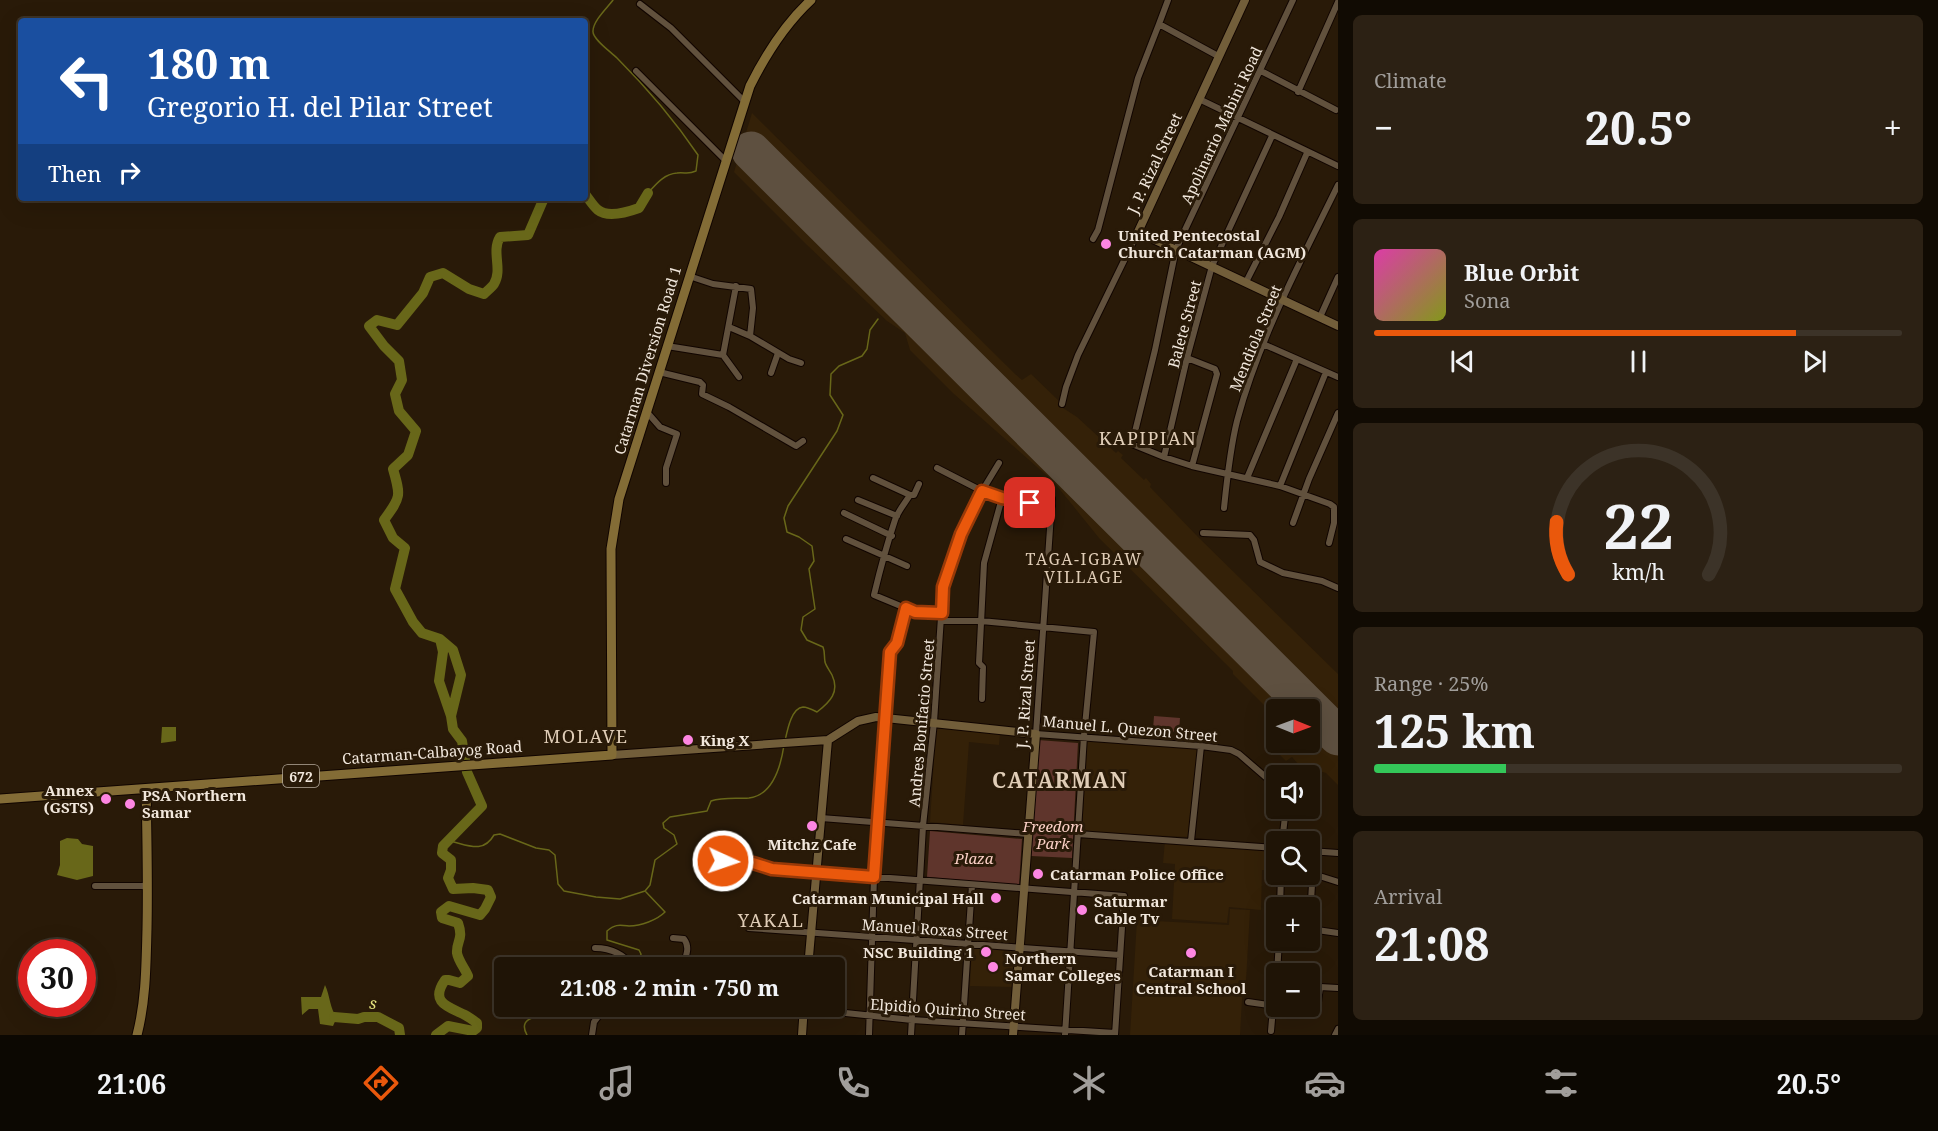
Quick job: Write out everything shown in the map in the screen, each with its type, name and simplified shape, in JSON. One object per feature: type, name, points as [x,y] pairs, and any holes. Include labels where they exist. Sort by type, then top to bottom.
[{"type":"main road","name":"Catarman Diversion Road 1","points":[[612,755],[611,549],[619,499],[750,86],[766,54],[787,25],[810,0]]},
{"type":"main road","name":"J. P. Rizal Street","points":[[1138,232],[1245,0]]},
{"type":"main road","points":[[1138,232],[1338,326]]},
{"type":"main road","name":"Manuel L. Quezon Street","points":[[795,742],[828,740],[858,721],[885,717],[1035,734]]},
{"type":"main road","name":"J. P. Rizal Street","points":[[1014,1030],[1035,734]]},
{"type":"main road","points":[[809,957],[828,740]]},
{"type":"main road","name":"Catarman-Calbayog Road","points":[[0,799],[795,742]]},
{"type":"main road","points":[[137,1035],[143,1011],[146,975],[148,886],[146,789]]},
{"type":"main road","points":[[802,1035],[803,1017]]},
{"type":"street","points":[[1093,239],[1098,230],[1138,78],[1168,0]]},
{"type":"street","name":"Apolinario Mabini Road","points":[[1293,0],[1176,249],[1132,444],[1164,458],[1192,466],[1304,493],[1336,508]]},
{"type":"street","points":[[1298,92],[1336,1]]},
{"type":"street","points":[[640,4],[672,28],[745,102]]},
{"type":"street","points":[[1159,24],[1218,56]]},
{"type":"street","points":[[636,71],[725,160]]},
{"type":"street","points":[[1261,71],[1298,92],[1337,109]]},
{"type":"street","points":[[1199,99],[1338,166]]},
{"type":"street","name":"Balete Street","points":[[1164,458],[1187,358],[1212,266],[1272,136]]},
{"type":"street","points":[[1246,282],[1279,217],[1307,153]]},
{"type":"street","name":"Mendiola Street","points":[[1224,508],[1236,424],[1247,387],[1282,299],[1338,184]]},
{"type":"street","name":"J. P. Rizal Street","points":[[1062,404],[1073,366],[1138,232]]},
{"type":"street","points":[[689,276],[713,284],[751,289],[753,308],[750,336]]},
{"type":"street","points":[[1320,317],[1338,277]]},
{"type":"street","points":[[723,355],[736,286]]},
{"type":"street","points":[[729,327],[801,363]]},
{"type":"street","points":[[1263,344],[1338,377]]},
{"type":"street","points":[[667,346],[723,355],[739,377]]},
{"type":"street","points":[[771,373],[778,353]]},
{"type":"street","points":[[1187,358],[1215,369],[1217,374],[1192,466]]},
{"type":"street","points":[[1247,478],[1297,359]]},
{"type":"street","points":[[659,372],[700,382],[703,385],[702,394],[729,406],[796,446],[803,441]]},
{"type":"street","points":[[1280,486],[1326,372]]},
{"type":"street","points":[[646,411],[660,427],[676,434],[666,468],[666,483]]},
{"type":"street","points":[[1293,524],[1338,413]]},
{"type":"street","name":"Andres Bonifacio Street","points":[[911,1035],[920,881],[943,587],[961,534],[999,463]]},
{"type":"street","points":[[937,468],[982,491],[1002,498],[984,563],[979,663],[983,667],[982,699]]},
{"type":"street","points":[[873,478],[910,495]]},
{"type":"street","points":[[919,484],[914,495],[910,495],[897,516],[883,557],[874,595],[915,612],[942,613]]},
{"type":"street","name":"J. P. Rizal Street","points":[[1002,498],[1052,502],[1035,734]]},
{"type":"street","points":[[858,500],[897,516]]},
{"type":"street","points":[[1329,543],[1336,508]]},
{"type":"street","points":[[844,513],[891,536]]},
{"type":"street","points":[[1203,533],[1250,534],[1260,562],[1283,573],[1322,580],[1338,588]]},
{"type":"street","points":[[846,539],[907,566]]},
{"type":"street","points":[[869,1035],[874,877],[890,652],[897,643],[906,608]]},
{"type":"street","points":[[942,621],[981,621],[1094,632],[1084,736],[1066,1032]]},
{"type":"street","name":"Manuel L. Quezon Street","points":[[1035,734],[1084,736],[1231,750],[1266,777]]},
{"type":"street","points":[[1191,841],[1201,746]]},
{"type":"street","points":[[821,818],[1028,834]]},
{"type":"street","points":[[1078,834],[1266,847]]},
{"type":"street","points":[[1320,852],[1338,853]]},
{"type":"street","points":[[723,861],[753,863],[772,869],[816,873],[1124,896],[1115,1034]]},
{"type":"street","points":[[1320,876],[1338,882]]},
{"type":"street","points":[[962,1035],[972,885]]},
{"type":"street","points":[[95,886],[148,886]]},
{"type":"street","name":"Manuel Roxas Street","points":[[749,928],[1120,955]]},
{"type":"street","points":[[1320,930],[1338,933]]},
{"type":"street","points":[[673,938],[684,939],[687,943],[686,957]]},
{"type":"street","points":[[595,948],[617,952],[627,957]]},
{"type":"street","points":[[1320,987],[1338,988]]},
{"type":"street","points":[[1248,1002],[1266,1005]]},
{"type":"street","name":"Elpidio Quirino Street","points":[[845,1013],[963,1023],[1014,1030],[1115,1034]]},
{"type":"street","points":[[592,1035],[594,1022],[598,1017]]},
{"type":"street","points":[[1271,1031],[1273,1017]]},
{"type":"street","points":[[1335,1035],[1338,1029]]},
{"type":"shaded area","points":[[752,113],[1015,374],[1022,380],[1031,374],[1058,400],[1063,408],[1077,417],[1116,453],[1118,451],[1123,455],[1121,458],[1144,480],[1146,478],[1151,484],[1150,487],[1198,537],[1338,674],[1338,785],[1326,773],[1320,771],[1320,765],[1299,765],[1292,757],[1286,761],[1278,753],[1320,753],[1320,699],[1266,699],[1266,707],[1233,674],[1233,671],[1099,538],[1053,481],[954,394],[910,350],[905,333],[887,321],[734,172]]},
{"type":"shaded area","points":[[162,727],[176,727],[176,741],[161,743]]},
{"type":"shaded area","points":[[936,728],[1000,734],[999,745],[969,742],[963,825],[930,822]]},
{"type":"shaded area","points":[[1087,741],[1198,748],[1190,837],[1082,832]]},
{"type":"shaded area","points":[[67,838],[78,839],[82,844],[93,846],[93,876],[77,880],[57,875],[60,865],[60,841]]},
{"type":"shaded area","points":[[1165,840],[1266,847],[1266,870],[1262,870],[1261,910],[1229,907],[1227,923],[1172,919],[1175,864],[1163,863]]},
{"type":"shaded area","name":"Catarman I Central School","points":[[1230,909],[1250,910],[1240,1035],[1130,1035],[1137,920],[1229,925]]},
{"type":"shaded area","name":"Northern Samar Colleges","points":[[972,946],[1015,949],[1013,987],[970,986]]},
{"type":"shaded area","points":[[325,985],[337,1017],[333,1026],[320,1024],[318,1009],[309,1009],[302,1015],[301,997],[321,997]]},
{"type":"green space","points":[[1154,716],[1180,718],[1179,732],[1153,730]]},
{"type":"green space","name":"Freedom Park","points":[[1038,740],[1078,743],[1072,858],[1031,856]]},
{"type":"green space","name":"Plaza","points":[[930,831],[1022,839],[1019,885],[927,877]]},
{"type":"waterway","points":[[613,0],[595,23],[593,34],[650,93],[698,155],[696,171],[668,175],[648,193]]},
{"type":"waterway","points":[[588,198],[598,210],[612,214],[639,208],[648,193]]},
{"type":"waterway","points":[[451,716],[461,675],[453,650],[440,639],[422,633],[413,622],[395,589],[405,548],[393,538],[384,520],[398,496],[393,469],[408,455],[416,431],[399,411],[395,394],[402,380],[399,361],[369,326],[377,320],[397,325],[423,293],[430,277],[443,273],[469,289],[484,294],[496,278],[497,249],[500,237],[528,235],[543,201]]},
{"type":"waterway","points":[[785,741],[795,711],[803,707],[817,712],[830,700],[835,687],[825,662],[823,647],[807,640],[801,630],[803,617],[815,609],[809,569],[814,561],[812,546],[787,532],[784,518],[788,506],[837,431],[843,415],[830,395],[831,374],[839,366],[862,356],[867,349],[870,330],[878,319]]},
{"type":"waterway","points":[[436,1035],[448,1026],[473,1031],[477,1028],[477,1023],[447,1006],[440,999],[439,994],[445,980],[460,983],[468,976],[457,953],[460,937],[458,923],[442,918],[441,912],[449,906],[480,915],[491,897],[488,890],[453,889],[448,878],[451,860],[442,853],[443,846],[482,806],[467,772],[462,741],[453,729],[439,681],[443,652],[440,639]]},
{"type":"waterway","points":[[450,841],[475,847],[485,845],[494,835],[500,834],[536,848],[549,850],[555,855],[558,884],[564,891],[620,899],[645,891],[650,885],[655,860],[677,844],[674,835],[664,828],[663,823],[670,817],[707,811],[711,801],[758,796],[775,778],[784,745]]},
{"type":"waterway","points":[[640,957],[639,950],[607,940],[607,931],[617,925],[644,924],[665,912],[646,892]]},
{"type":"waterway","name":"s","points":[[334,1017],[358,1019],[378,1017],[399,1028],[400,1035]]},
{"type":"waterway","points":[[527,1035],[524,1027],[526,1022],[534,1017]]},
{"type":"runway","points":[[751,151],[1338,736]]},
{"type":"place","name":"United Pentecostal Church Catarman (AGM)","points":[[1106,244]]},
{"type":"place","name":"King X","points":[[688,740]]},
{"type":"place","name":"Annex (GSTS)","points":[[106,799]]},
{"type":"place","name":"PSA Northern Samar","points":[[130,804]]},
{"type":"place","name":"Mitchz Cafe","points":[[812,826]]},
{"type":"place","name":"Catarman Police Office","points":[[1038,874]]},
{"type":"place","name":"Catarman Municipal Hall","points":[[996,898]]},
{"type":"place","name":"Saturmar Cable Tv","points":[[1082,910]]},
{"type":"place","name":"NSC Building 1","points":[[986,952]]},
{"type":"place","name":"Catarman I Central School","points":[[1191,953]]},
{"type":"place","name":"Northern Samar Colleges","points":[[993,967]]},
{"type":"district","name":"KAPIPIAN","points":[[1148,438]]},
{"type":"district","name":"TAGA-IGBAW VILLAGE","points":[[1084,568]]},
{"type":"district","name":"MOLAVE","points":[[586,736]]},
{"type":"district","name":"CATARMAN","points":[[1060,780]]},
{"type":"district","name":"YAKAL","points":[[771,920]]},
{"type":"route","points":[[723,861],[753,863],[772,869],[874,877],[890,652],[897,643],[906,608],[915,612],[942,613],[943,587],[961,534],[982,491],[1002,498],[1030,503]]}]
